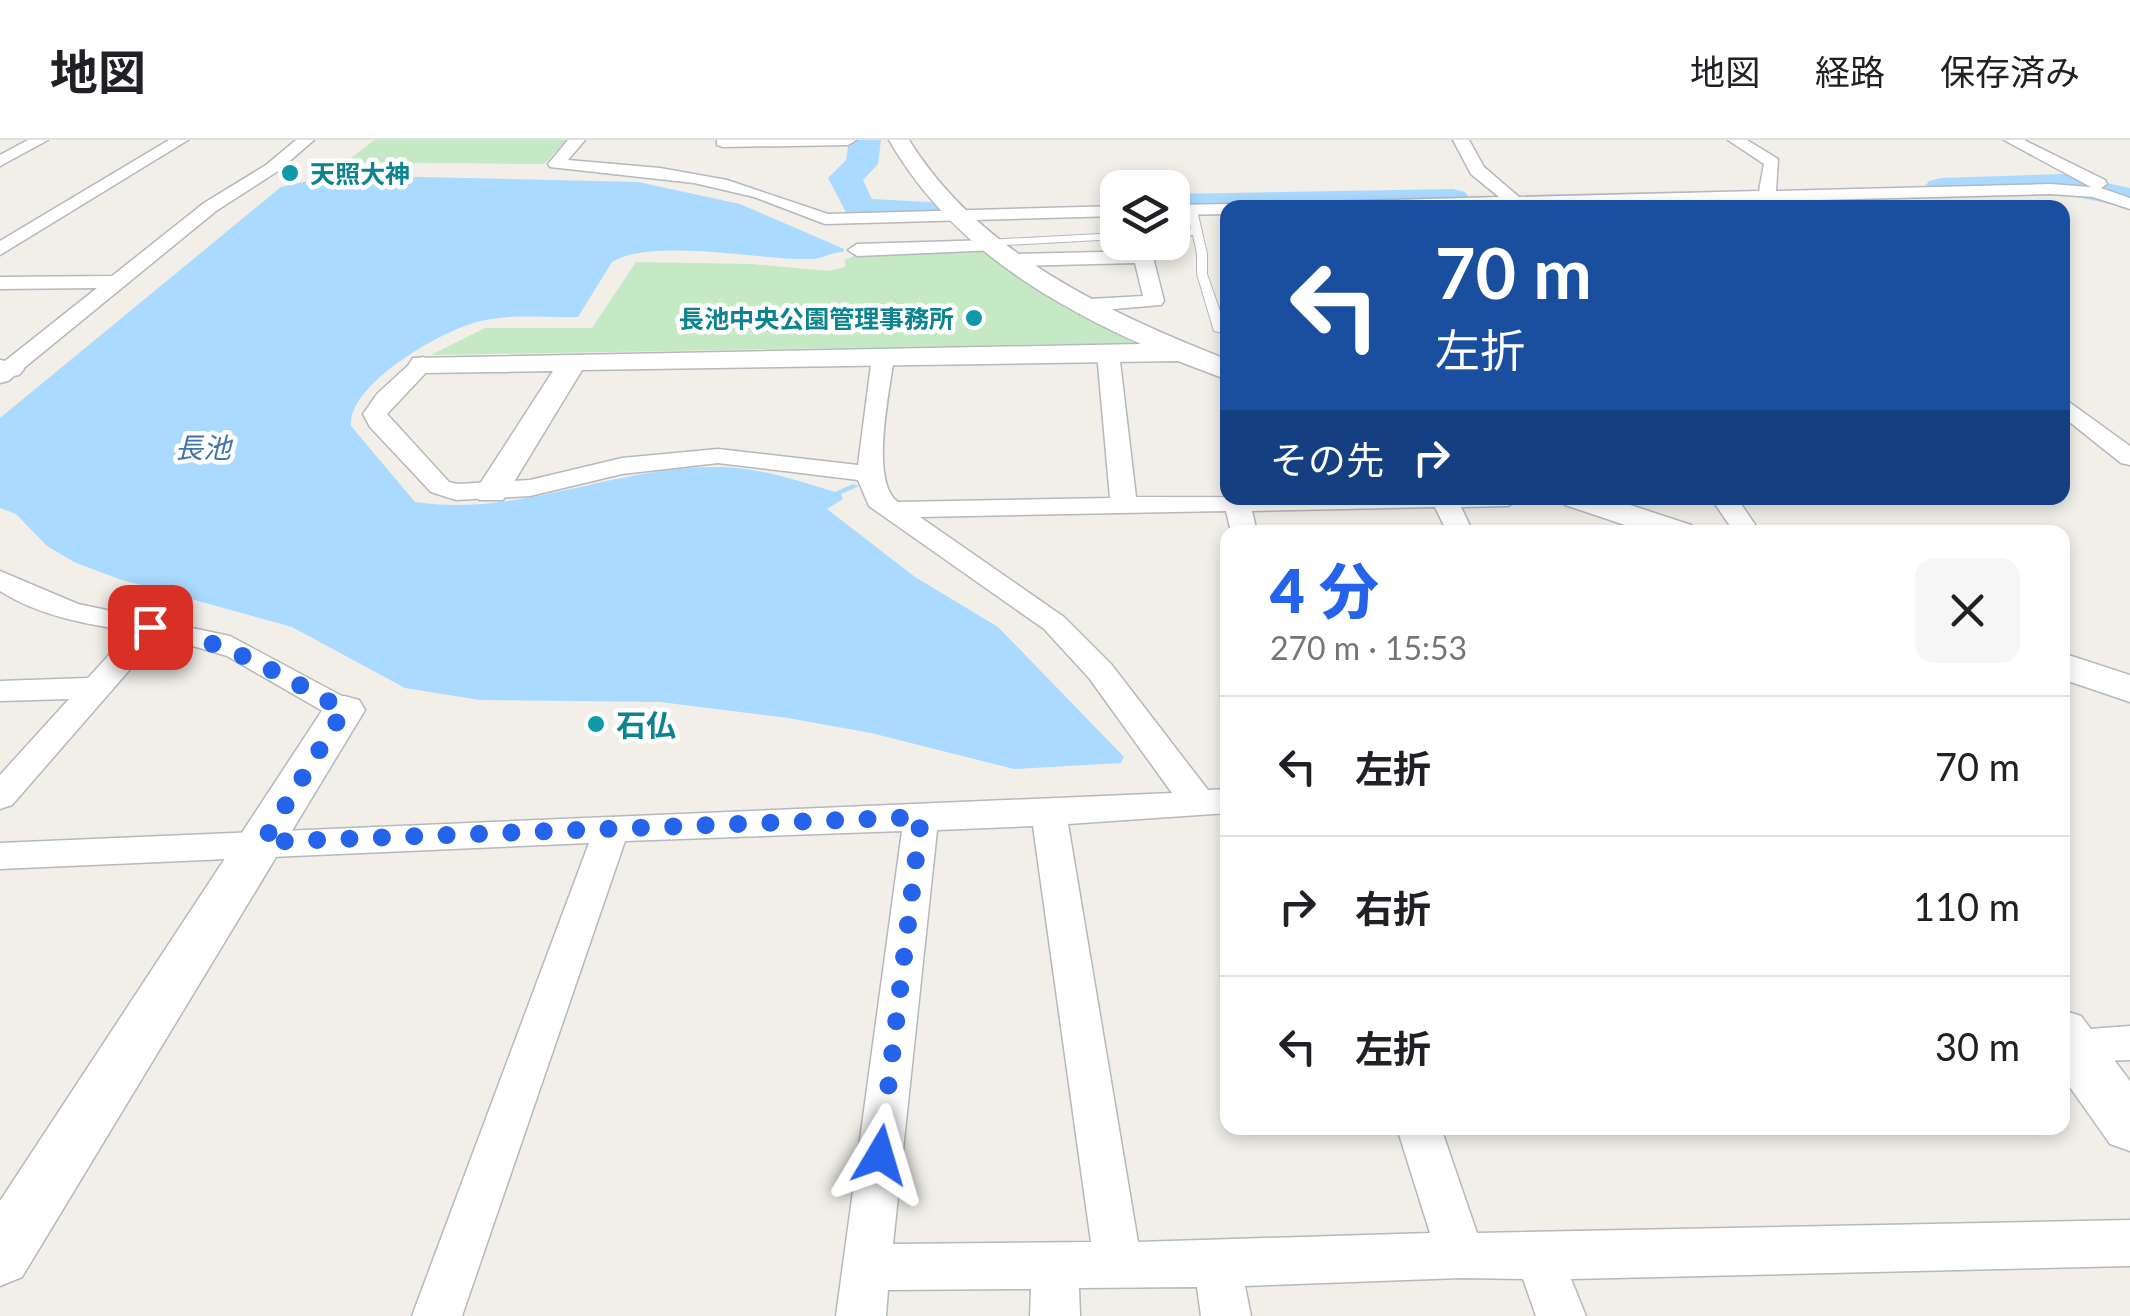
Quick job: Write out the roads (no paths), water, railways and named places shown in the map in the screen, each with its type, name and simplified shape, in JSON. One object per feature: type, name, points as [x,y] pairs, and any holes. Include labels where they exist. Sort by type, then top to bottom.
[{"type":"street","points":[[0,161],[40,140]]},
{"type":"street","points":[[0,250],[180,140]]},
{"type":"street","points":[[3,371],[114,282],[306,140]]},
{"type":"street","points":[[577,140],[556,164],[648,170],[712,156],[848,140]]},
{"type":"street","points":[[899,140],[911,166],[954,216],[997,250],[1056,289],[1180,352],[1220,368]]},
{"type":"street","points":[[1462,140],[1477,170],[1514,200]]},
{"type":"street","points":[[1736,140],[1772,162],[1769,197]]},
{"type":"street","points":[[2012,140],[2130,204]]},
{"type":"street","points":[[712,156],[825,219],[1100,212]]},
{"type":"street","points":[[1578,200],[2130,185]]},
{"type":"street","points":[[1190,210],[1220,209]]},
{"type":"street","points":[[857,250],[1141,253],[1154,301]]},
{"type":"street","points":[[0,283],[114,282]]},
{"type":"street","points":[[1090,305],[1181,300]]},
{"type":"street","points":[[868,474],[779,460],[718,456],[622,466],[491,493],[456,492],[440,487],[378,422],[375,414],[385,399],[423,364],[1180,352]]},
{"type":"street","points":[[1108,353],[1124,504]]},
{"type":"street","points":[[883,357],[868,474],[878,500],[1054,623],[1212,801]]},
{"type":"street","points":[[491,493],[573,362]]},
{"type":"street","points":[[2070,410],[2130,458]]},
{"type":"street","points":[[894,510],[1220,502]]},
{"type":"street","points":[[1598,505],[1658,525]]},
{"type":"street","points":[[0,580],[17,592],[84,615],[201,636],[247,655],[344,710],[0,1256]]},
{"type":"street","points":[[0,797],[150,627]]},
{"type":"street","points":[[2070,668],[2130,689]]},
{"type":"street","points":[[0,692],[97,688]]},
{"type":"street","points":[[0,856],[1049,812],[1212,801]]},
{"type":"street","points":[[1049,812],[1118,1264]]},
{"type":"street","points":[[861,1316],[921,817]]},
{"type":"street","points":[[436,1316],[612,828]]},
{"type":"street","points":[[2070,1038],[2130,1044]]},
{"type":"street","points":[[2070,1042],[2130,1126]]},
{"type":"street","points":[[1421,1135],[1461,1255]]},
{"type":"street","points":[[867,1267],[1217,1264],[1461,1255],[1538,1258],[2130,1243]]},
{"type":"street","points":[[1538,1258],[1560,1316]]},
{"type":"street","points":[[1217,1264],[1226,1316]]},
{"type":"street","points":[[1054,1265],[1055,1316]]},
{"type":"lane","points":[[1190,223],[1196,232],[1206,290],[1220,331]]},
{"type":"lane","points":[[1190,232],[1196,232]]},
{"type":"lane","points":[[997,250],[1100,238]]},
{"type":"water","name":"長池","points":[[335,175],[638,182],[740,204],[844,249],[813,259],[681,251],[630,255],[612,262],[578,317],[489,319],[461,327],[421,348],[364,393],[354,410],[351,426],[415,502],[493,503],[683,468],[751,470],[835,492],[853,484],[859,486],[841,494],[843,499],[827,509],[915,577],[998,627],[1124,757],[1121,763],[1014,769],[871,733],[788,718],[660,702],[480,700],[405,688],[292,627],[119,579],[74,562],[47,546],[16,514],[0,508],[0,418],[281,187]]},
{"type":"waterway","points":[[865,140],[862,164],[845,178],[860,209],[933,211]]},
{"type":"waterway","points":[[1941,188],[2063,184],[2130,198]]},
{"type":"waterway","points":[[1406,200],[1453,199]]},
{"type":"waterway","points":[[1190,205],[1220,204]]},
{"type":"place","name":"天照大神","points":[[290,173]]},
{"type":"place","name":"長池中央公園管理事務所","points":[[974,318]]},
{"type":"place","name":"石仏","points":[[596,724]]}]
